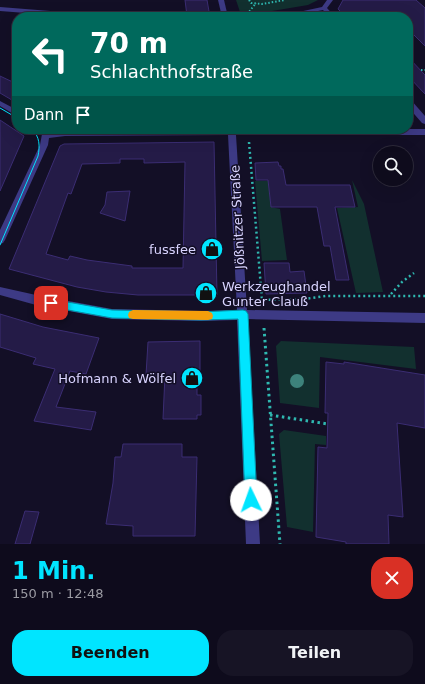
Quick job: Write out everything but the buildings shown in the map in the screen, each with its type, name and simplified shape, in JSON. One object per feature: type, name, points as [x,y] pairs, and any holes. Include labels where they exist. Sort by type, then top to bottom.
[{"type":"street","points":[[221,0],[224,12]]},
{"type":"street","points":[[304,12],[324,8],[330,0]]},
{"type":"street","points":[[324,8],[328,12]]},
{"type":"street","points":[[0,9],[38,12]]},
{"type":"street","points":[[0,103],[12,110]]},
{"type":"street","points":[[413,108],[425,122]]},
{"type":"street","points":[[413,132],[425,132]]},
{"type":"street","points":[[0,240],[44,145],[43,134]]},
{"type":"street","name":"Jößnitzer Straße","points":[[232,134],[243,314],[253,544]]},
{"type":"street","points":[[0,291],[36,300],[112,314],[201,316],[243,314],[425,318]]},
{"type":"path","points":[[249,0],[251,3],[276,2],[285,0]]},
{"type":"path","points":[[249,12],[256,3]]},
{"type":"path","points":[[248,134],[262,300],[304,299],[326,296],[425,296]]},
{"type":"path","points":[[390,295],[414,272]]},
{"type":"path","points":[[264,328],[280,544]]},
{"type":"path","points":[[270,415],[328,424]]},
{"type":"green space","points":[[236,0],[318,0],[308,5],[266,12],[240,12]]},
{"type":"green space","points":[[352,180],[364,204],[383,292],[356,293],[337,208],[358,207]]},
{"type":"green space","points":[[255,181],[268,181],[271,207],[280,209],[287,260],[262,261]]},
{"type":"green space","points":[[281,341],[414,347],[416,369],[320,357],[319,408],[280,403],[276,346]]},
{"type":"green space","points":[[284,430],[326,436],[326,445],[315,444],[313,532],[287,527],[279,434]]},
{"type":"tram line","points":[[0,108],[12,115]]},
{"type":"tram line","points":[[0,245],[38,156],[39,142],[36,134]]},
{"type":"slow traffic","points":[[133,315],[208,316]]},
{"type":"place","name":"fussfee","points":[[212,249]]},
{"type":"place","name":"Werkzeughandel Gunter Clauß","points":[[206,293]]},
{"type":"place","name":"Hofmann & Wölfel","points":[[192,378]]},
{"type":"route","points":[[51,303],[112,314],[201,316],[243,314],[251,500]]}]
